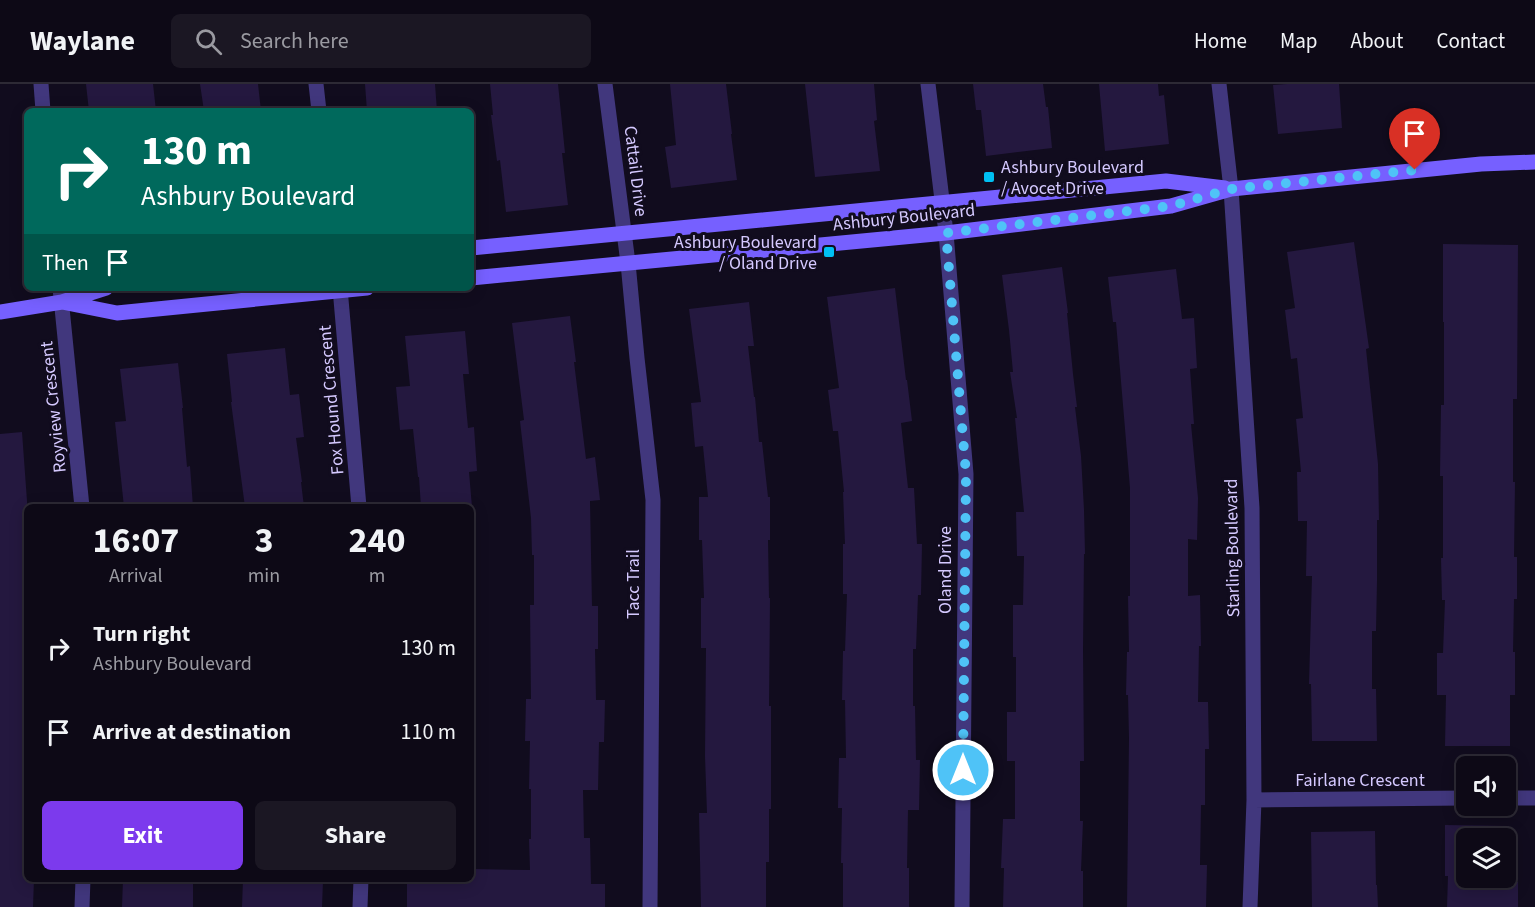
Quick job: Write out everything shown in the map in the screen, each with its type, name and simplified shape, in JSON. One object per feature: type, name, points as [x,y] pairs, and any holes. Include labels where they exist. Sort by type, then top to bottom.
[{"type":"street","points":[[41,84],[43,108]]},
{"type":"street","points":[[316,84],[319,108]]},
{"type":"street","name":"Cattail Drive","points":[[605,84],[628,263]]},
{"type":"street","name":"Oland Drive","points":[[928,84],[946,233],[966,474],[962,907]]},
{"type":"street","name":"Starling Boulevard","points":[[1219,84],[1231,189],[1252,508],[1254,800],[1250,907]]},
{"type":"street","name":"Ashbury Boulevard","points":[[474,278],[946,233],[1171,206],[1231,189],[1481,164],[1535,162]]},
{"type":"street","name":"Ashbury Boulevard","points":[[474,248],[1166,181],[1231,189]]},
{"type":"street","name":"Tacc Trail","points":[[628,263],[653,500],[650,907]]},
{"type":"street","points":[[0,312],[61,295],[87,291]]},
{"type":"street","points":[[61,295],[117,313],[322,291]]},
{"type":"street","name":"Fox Hound Crescent","points":[[341,291],[359,504]]},
{"type":"street","name":"Royview Crescent","points":[[61,295],[82,504]]},
{"type":"street","name":"Fairlane Crescent","points":[[1254,800],[1456,798]]},
{"type":"street","points":[[1516,798],[1535,798]]},
{"type":"street","points":[[82,882],[82,907]]},
{"type":"street","points":[[360,907],[361,882]]},
{"type":"building","points":[[86,84],[153,84],[156,108],[89,108]]},
{"type":"building","points":[[200,84],[258,84],[261,108],[204,108]]},
{"type":"building","points":[[365,84],[435,84],[437,108],[367,108]]},
{"type":"building","points":[[490,84],[558,84],[568,205],[506,212],[500,160],[497,161],[491,115],[493,115]]},
{"type":"building","points":[[670,84],[726,84],[737,180],[671,188],[665,147],[676,145]]},
{"type":"building","points":[[805,84],[874,84],[877,120],[874,121],[880,171],[815,177]]},
{"type":"building","points":[[973,84],[1043,84],[1052,148],[986,156],[981,110],[976,110]]},
{"type":"building","points":[[1099,84],[1158,84],[1159,96],[1164,95],[1169,144],[1105,151]]},
{"type":"building","points":[[1339,84],[1342,128],[1278,134],[1273,85]]},
{"type":"building","points":[[1354,242],[1369,348],[1366,349],[1378,464],[1376,631],[1372,631],[1372,689],[1376,689],[1377,741],[1312,741],[1311,684],[1309,684],[1312,576],[1306,576],[1307,521],[1298,521],[1297,472],[1301,472],[1296,419],[1303,418],[1297,358],[1291,359],[1285,310],[1295,308],[1287,252]]},
{"type":"building","points":[[1443,244],[1518,245],[1517,399],[1513,399],[1514,557],[1517,557],[1517,599],[1514,599],[1515,695],[1510,695],[1510,746],[1445,746],[1446,695],[1437,695],[1437,653],[1443,653],[1445,600],[1442,600],[1441,558],[1443,558],[1443,476],[1440,476],[1441,405],[1444,405]]},
{"type":"building","points":[[1062,267],[1077,407],[1075,407],[1084,510],[1084,761],[1080,761],[1083,907],[1003,907],[1004,868],[1001,868],[1003,819],[1015,819],[1015,761],[1007,761],[1007,712],[1016,712],[1013,605],[1023,605],[1024,556],[1017,556],[1016,512],[1024,512],[1015,418],[1017,418],[1010,372],[1013,372],[1002,275]]},
{"type":"building","points":[[1176,269],[1182,319],[1194,318],[1197,368],[1190,369],[1194,424],[1191,424],[1198,498],[1197,540],[1188,539],[1188,596],[1200,595],[1201,646],[1199,646],[1198,702],[1208,702],[1209,749],[1205,749],[1205,805],[1201,805],[1200,865],[1207,865],[1206,907],[1127,907],[1129,738],[1128,695],[1126,695],[1127,652],[1129,652],[1130,488],[1116,322],[1113,322],[1108,277]]},
{"type":"building","points":[[895,288],[912,421],[901,423],[908,488],[914,488],[917,544],[922,544],[921,595],[918,595],[916,649],[913,649],[916,760],[920,760],[919,810],[908,810],[909,907],[843,907],[842,808],[838,808],[839,758],[846,758],[845,700],[842,700],[847,594],[843,594],[844,492],[838,431],[833,431],[828,390],[839,388],[827,297]]},
{"type":"building","points":[[749,302],[754,346],[748,346],[759,442],[762,442],[768,497],[770,497],[770,540],[768,540],[771,809],[769,809],[769,862],[766,862],[766,907],[701,907],[699,813],[707,813],[706,648],[701,648],[701,598],[704,598],[702,540],[699,540],[699,497],[708,497],[703,446],[695,447],[691,403],[701,402],[689,309]]},
{"type":"building","points":[[570,316],[586,459],[595,457],[600,500],[590,501],[592,606],[598,606],[598,649],[595,649],[596,700],[605,700],[604,742],[599,742],[598,790],[583,790],[584,838],[590,838],[591,884],[605,884],[605,907],[407,907],[407,882],[474,882],[474,869],[530,870],[530,741],[525,741],[526,699],[531,699],[530,605],[534,605],[534,555],[532,555],[531,518],[520,421],[524,420],[512,323]]},
{"type":"building","points":[[465,331],[469,374],[463,374],[468,428],[474,427],[477,471],[469,472],[472,504],[421,504],[413,429],[400,430],[396,387],[410,386],[405,336]]},
{"type":"building","points":[[285,348],[290,395],[299,394],[304,437],[296,438],[304,504],[245,504],[227,354]]},
{"type":"building","points":[[178,363],[187,467],[190,466],[193,504],[124,504],[115,422],[126,421],[120,369]]},
{"type":"building","points":[[22,432],[27,501],[27,504],[24,504],[24,882],[34,882],[33,907],[0,907],[0,434]]},
{"type":"building","points":[[1445,825],[1509,826],[1509,828],[1456,828],[1456,888],[1516,888],[1516,882],[1518,882],[1518,907],[1447,907],[1448,876],[1445,876]]},
{"type":"building","points":[[1375,831],[1378,907],[1312,907],[1311,832]]},
{"type":"building","points":[[123,882],[193,882],[193,907],[122,907]]},
{"type":"building","points":[[243,882],[323,882],[322,907],[242,907]]},
{"type":"place","name":"Ashbury Boulevard / Avocet Drive","points":[[989,177]]},
{"type":"place","name":"Ashbury Boulevard / Oland Drive","points":[[829,252]]},
{"type":"route","points":[[963,770],[966,474],[946,233],[1171,206],[1231,189],[1415,170]]}]
